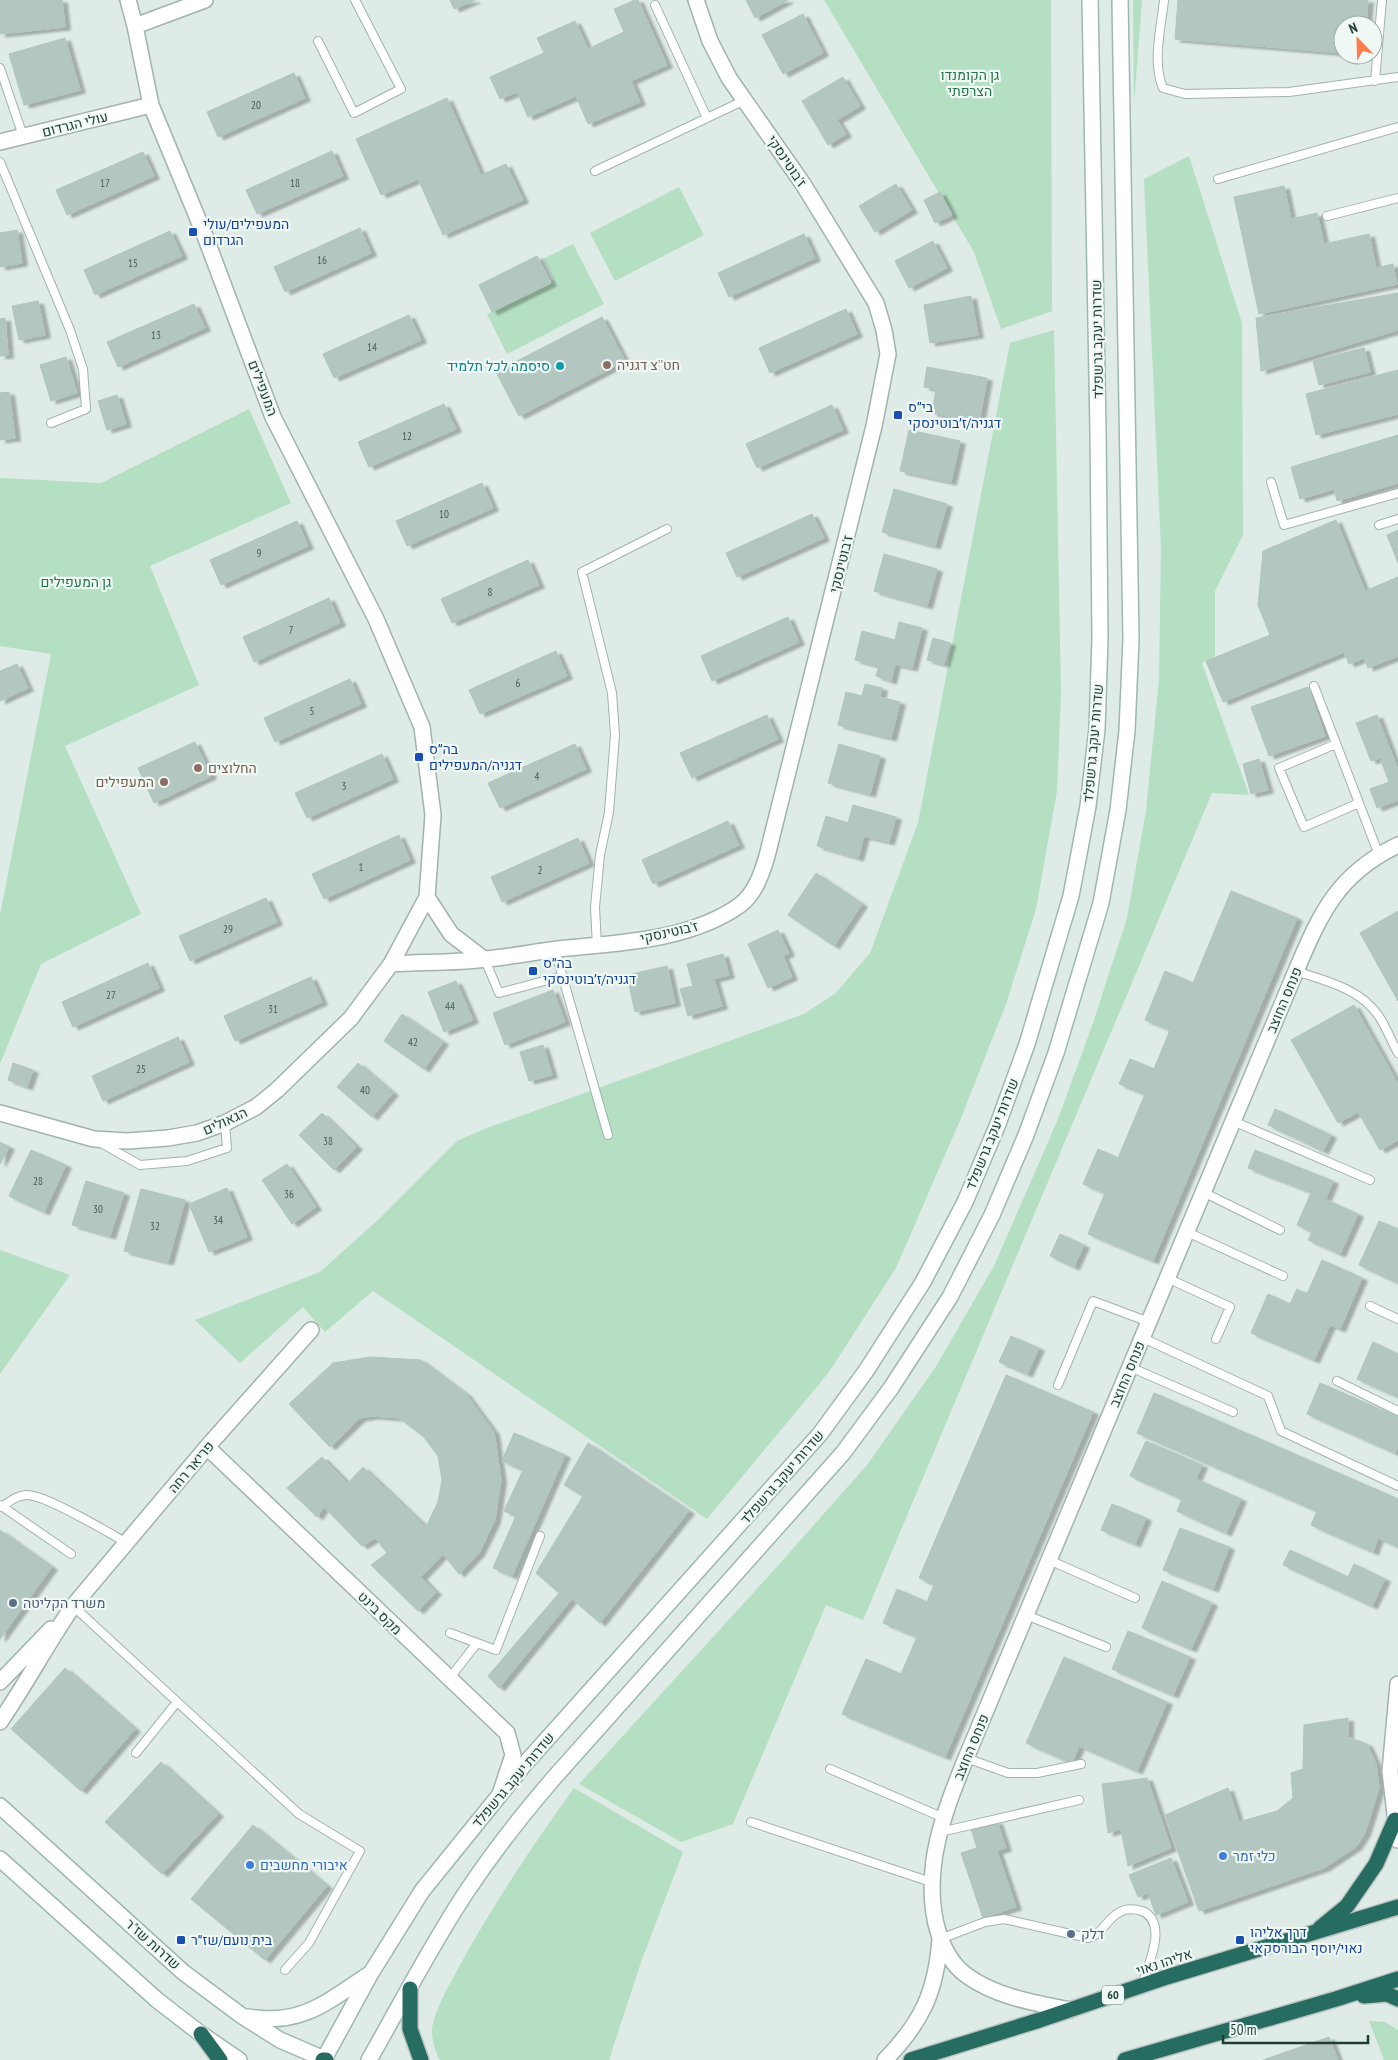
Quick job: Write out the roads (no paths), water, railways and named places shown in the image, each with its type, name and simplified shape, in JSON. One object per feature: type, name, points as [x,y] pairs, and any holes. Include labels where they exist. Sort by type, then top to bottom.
[{"type":"highway","points":[[1314,1933],[1347,1906],[1376,1864],[1396,1822]]},
{"type":"highway","name":"אליהו נאוי","points":[[912,2060],[1141,1986],[1398,1907]]},
{"type":"highway","points":[[1125,2060],[1336,1999],[1398,1979]]},
{"type":"highway","points":[[410,1989],[410,2029],[420,2060]]},
{"type":"highway","points":[[1336,1999],[1387,1994],[1398,1998]]},
{"type":"highway","points":[[201,2034],[220,2060]]},
{"type":"street","name":"המעפילים","points":[[128,0],[151,105],[205,236],[273,417],[376,619],[422,727],[433,814],[427,897],[391,964]]},
{"type":"street","points":[[135,26],[205,0]]},
{"type":"street","name":"ז'בוטינסקי","points":[[391,964],[485,960],[597,946],[682,931],[712,922],[742,904],[760,878],[822,642],[874,426],[888,354],[884,330],[876,303],[803,184],[729,78],[710,41],[696,0]]},
{"type":"street","name":"שדרות יעקב גרשפלד","points":[[324,2060],[372,1973],[422,1891],[522,1766],[820,1434],[866,1371],[923,1282],[965,1202],[998,1124],[1027,1044],[1071,896],[1088,806],[1097,728],[1100,609],[1090,0]]},
{"type":"street","points":[[369,2060],[466,1892],[508,1833],[552,1779],[843,1453],[891,1388],[950,1297],[992,1215],[1026,1135],[1053,1062],[1101,903],[1118,810],[1127,731],[1131,629],[1120,0]]},
{"type":"street","name":"עולי הגרדום","points":[[0,142],[151,105]]},
{"type":"street","name":"פנחס החוצב","points":[[1070,2010],[1017,1998],[981,1984],[958,1968],[940,1939],[933,1908],[932,1862],[942,1825],[966,1758],[1296,971],[1320,918],[1332,897],[1351,876],[1379,855],[1398,845]]},
{"type":"street","points":[[427,897],[451,934],[485,960]]},
{"type":"street","name":"הגאולים","points":[[0,1114],[94,1139],[127,1142],[198,1133],[225,1123],[256,1107],[278,1090],[351,1018],[391,964]]},
{"type":"street","name":"פריאר רחה","points":[[0,1682],[73,1606],[206,1448],[311,1330]]},
{"type":"street","name":"מקס בינט","points":[[206,1448],[507,1733],[513,1755],[499,1795]]},
{"type":"street","name":"פריאר רחה","points":[[0,1722],[19,1694],[54,1633],[73,1606]]},
{"type":"street","points":[[1398,1684],[1390,1771],[1398,1840]]},
{"type":"street","name":"שדרות שז\"ר","points":[[0,1806],[183,1972],[242,2016],[280,2040],[324,2060]]},
{"type":"street","points":[[0,1858],[157,2000],[239,2060]]},
{"type":"street","name":"פנחס החוצב","points":[[885,2060],[909,2032],[931,1994],[936,1974],[940,1939]]},
{"type":"street","points":[[242,2016],[268,2020],[298,2016],[319,2008],[372,1973]]},
{"type":"lane","points":[[318,41],[354,113],[401,89],[355,0]]},
{"type":"lane","points":[[1164,0],[1158,60],[1158,76],[1163,88],[1186,94],[1289,92],[1398,77]]},
{"type":"lane","points":[[1374,81],[1382,0]]},
{"type":"lane","points":[[655,5],[707,118]]},
{"type":"lane","points":[[0,68],[23,136]]},
{"type":"lane","points":[[595,171],[745,100]]},
{"type":"lane","points":[[1218,179],[1398,127]]},
{"type":"lane","points":[[0,162],[70,330],[83,369],[86,409],[51,423]]},
{"type":"lane","points":[[1328,216],[1398,198]]},
{"type":"lane","points":[[1271,482],[1284,525],[1398,493]]},
{"type":"lane","points":[[1379,525],[1398,519]]},
{"type":"lane","points":[[597,946],[595,907],[600,855],[609,812],[615,735],[612,693],[582,572],[667,529]]},
{"type":"lane","points":[[1314,686],[1379,855]]},
{"type":"lane","points":[[1336,744],[1279,768],[1304,827],[1360,804]]},
{"type":"lane","points":[[555,950],[608,1135]]},
{"type":"lane","points":[[485,960],[499,993],[563,976]]},
{"type":"lane","points":[[1296,971],[1347,989],[1363,1000],[1377,1015],[1398,1053]]},
{"type":"lane","points":[[1233,1121],[1370,1180]]},
{"type":"lane","points":[[94,1139],[140,1165],[187,1161],[227,1148],[225,1123]]},
{"type":"lane","points":[[1203,1192],[1280,1230]]},
{"type":"lane","points":[[1187,1232],[1283,1276]]},
{"type":"lane","points":[[1167,1278],[1230,1307],[1216,1339]]},
{"type":"lane","points":[[1058,1385],[1093,1301],[1149,1322]]},
{"type":"lane","points":[[1370,1306],[1398,1319]]},
{"type":"lane","points":[[1142,1338],[1268,1396],[1281,1431],[1398,1486]]},
{"type":"lane","points":[[1130,1366],[1232,1412]]},
{"type":"lane","points":[[1337,1381],[1398,1411]]},
{"type":"lane","points":[[71,1554],[1,1506],[14,1497],[28,1494],[44,1499],[127,1542]]},
{"type":"lane","points":[[450,1632],[496,1650],[540,1536]]},
{"type":"lane","points":[[1049,1560],[1135,1598]]},
{"type":"lane","points":[[73,1606],[299,1814],[360,1851],[309,1942],[284,1970]]},
{"type":"lane","points":[[1026,1615],[1106,1647]]},
{"type":"lane","points":[[449,1679],[477,1643]]},
{"type":"lane","points":[[136,1753],[177,1702]]},
{"type":"lane","points":[[966,1758],[1008,1773],[1037,1773],[1081,1764]]},
{"type":"lane","points":[[830,1769],[942,1825],[1079,1800]]},
{"type":"lane","points":[[751,1822],[931,1882]]},
{"type":"lane","points":[[940,1939],[985,1922],[1004,1920],[1088,1938],[1097,1934],[1112,1916],[1122,1910],[1141,1911],[1150,1915],[1156,1929],[1152,1952],[1141,1986]]},
{"type":"place","name":"המעפילים/עולי הגרדום","points":[[193,232]]},
{"type":"place","name":"חט''צ דגניה","points":[[607,365]]},
{"type":"place","name":"סיסמה לכל תלמיד","points":[[560,366]]},
{"type":"place","name":"בי״ס דגניה/ז׳בוטינסקי","points":[[898,415]]},
{"type":"place","name":"בה״ס דגניה/המעפילים","points":[[419,757]]},
{"type":"place","name":"החלוצים","points":[[198,768]]},
{"type":"place","name":"המעפילים","points":[[164,782]]},
{"type":"place","name":"בה״ס דגניה/ז׳בוטינסקי","points":[[533,971]]},
{"type":"place","name":"משרד הקליטה","points":[[13,1603]]},
{"type":"place","name":"כלי זמר","points":[[1223,1856]]},
{"type":"place","name":"איבורי מחשבים","points":[[250,1865]]},
{"type":"place","name":"דלק","points":[[1071,1934]]},
{"type":"place","name":"בית נועם/שז״ר","points":[[181,1940]]},
{"type":"place","name":"דרך אליהו נאוי/יוסף הבורסקאי","points":[[1240,1940]]},
{"type":"park label","name":"גן הקומנדו הצרפתי","points":[[970,84]]},
{"type":"park label","name":"גן המעפילים","points":[[76,582]]}]
